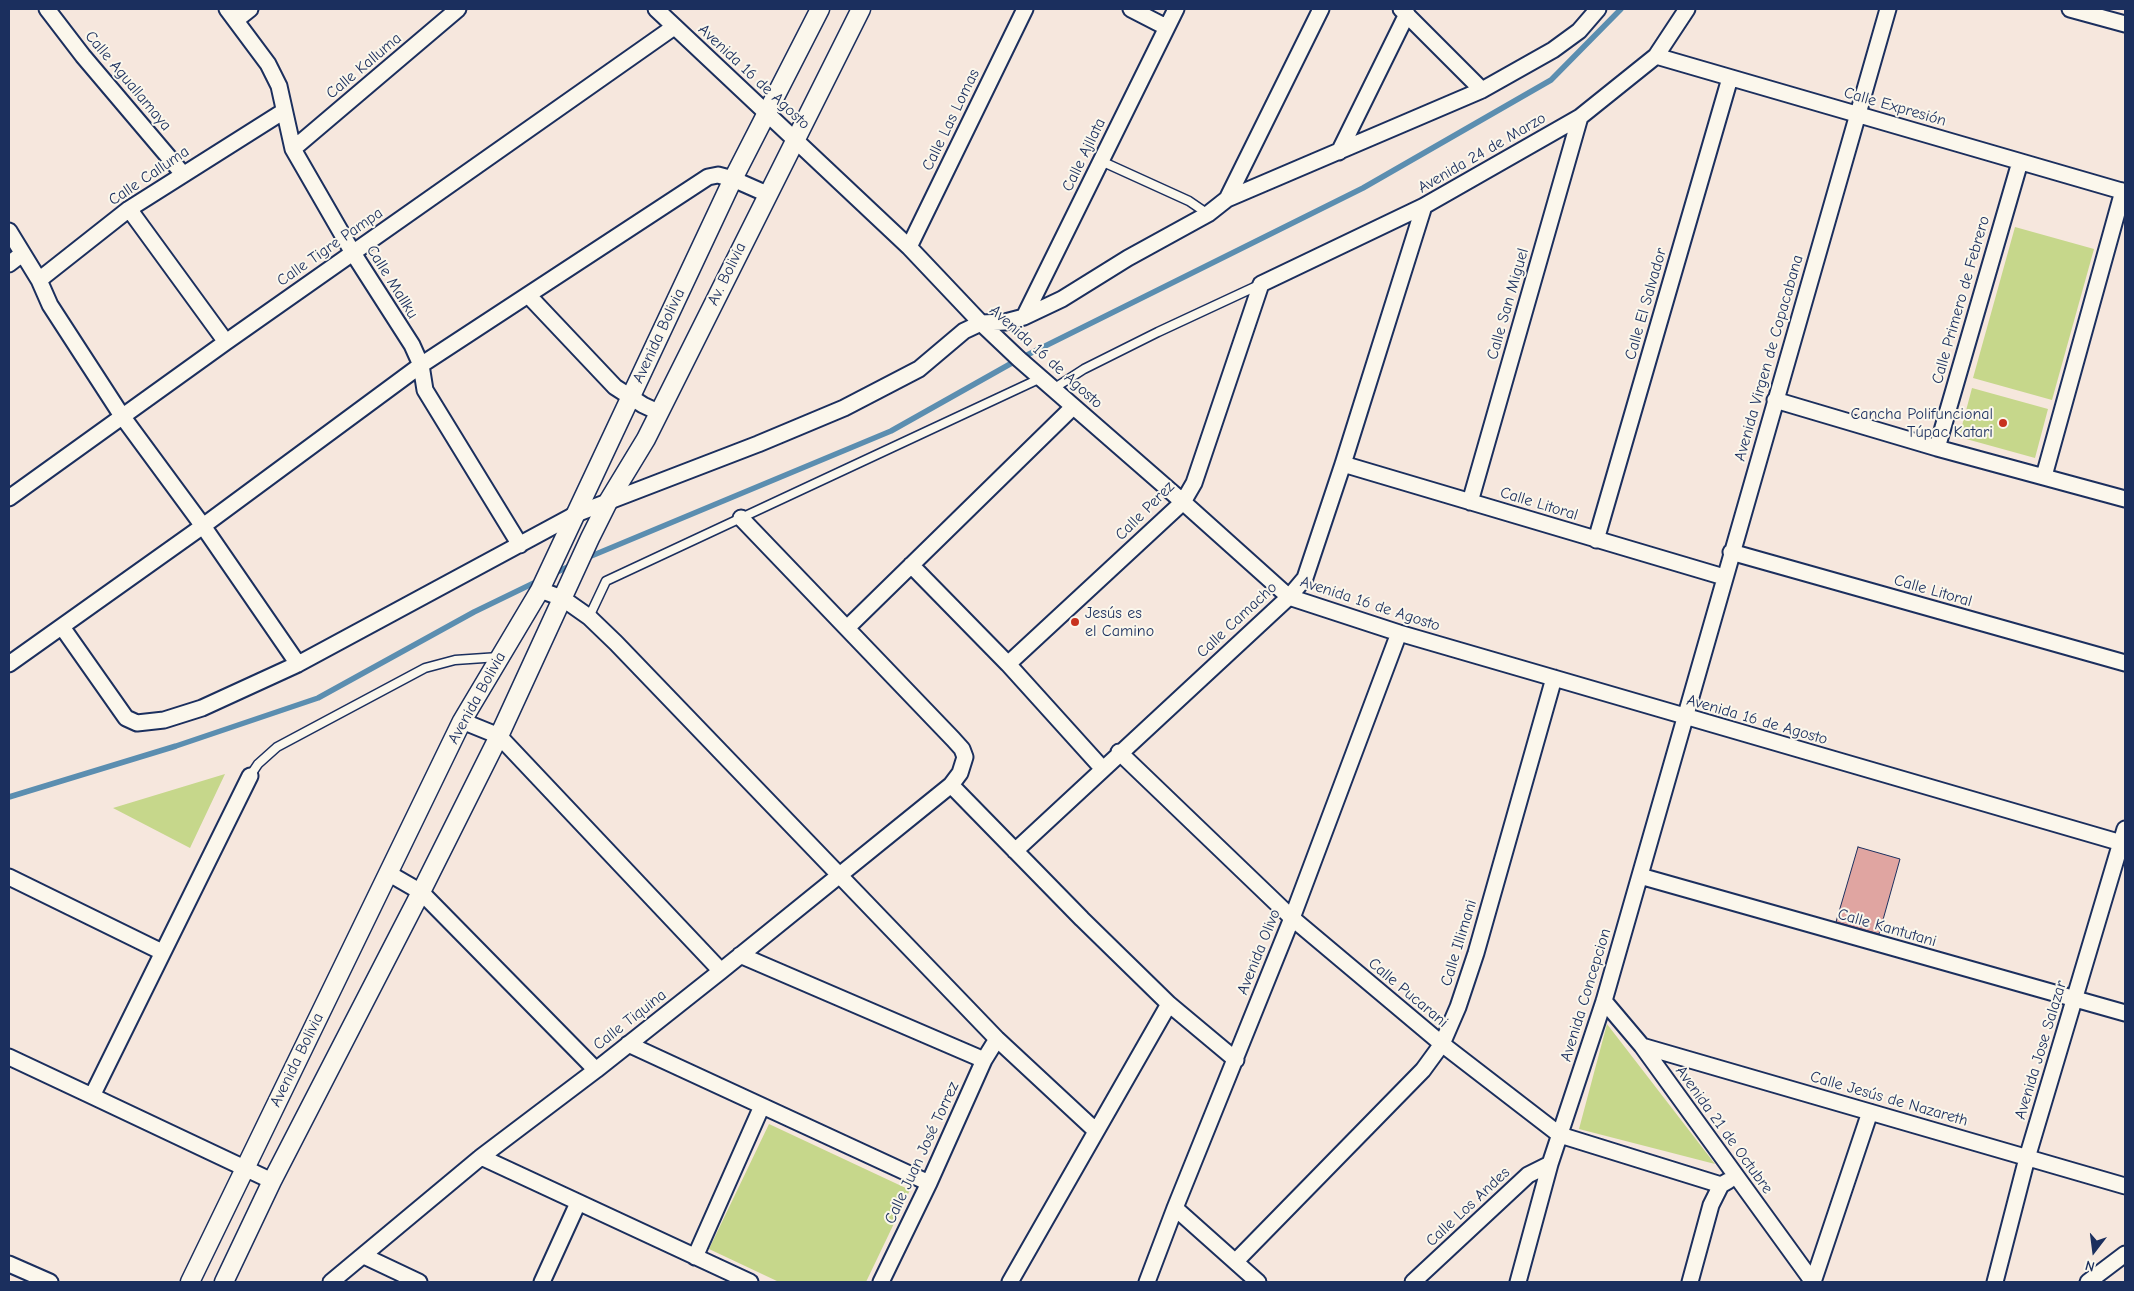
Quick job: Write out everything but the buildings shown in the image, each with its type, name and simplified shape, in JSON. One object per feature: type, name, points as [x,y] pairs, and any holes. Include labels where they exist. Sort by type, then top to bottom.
[{"type":"street","name":"Calle Aguallamaya","points":[[47,9],[83,56],[184,174]]},
{"type":"street","points":[[232,14],[250,9]]},
{"type":"street","name":"Calle Kalluma","points":[[294,149],[458,9]]},
{"type":"street","name":"Avenida 16 de Agosto","points":[[656,9],[909,247],[981,323],[1289,597],[1399,633],[1684,717],[2124,839]]},
{"type":"street","points":[[766,114],[820,9]]},
{"type":"street","name":"Av. Bolivia","points":[[562,598],[590,538],[646,438],[861,9]]},
{"type":"street","name":"Calle Las Lomas","points":[[909,247],[1025,9]]},
{"type":"street","points":[[1131,9],[1166,26]]},
{"type":"street","name":"Calle Ajllata","points":[[1024,316],[1176,9]]},
{"type":"street","points":[[1227,199],[1321,9]]},
{"type":"street","points":[[62,627],[126,718],[137,723],[164,720],[202,708],[298,664],[576,514],[758,444],[844,408],[919,369],[964,331],[981,323],[1005,322],[1024,316],[1062,299],[1128,258],[1208,214],[1227,199],[1482,90],[1553,50],[1579,31],[1598,9]]},
{"type":"street","name":"Avenida 24 de Marzo","points":[[1261,284],[1424,206],[1580,117],[1656,56],[1687,9]]},
{"type":"street","name":"Avenida Virgen de Copacabana","points":[[1684,717],[1888,9]]},
{"type":"street","points":[[2070,9],[2125,24]]},
{"type":"street","points":[[1339,152],[1404,12],[1482,90]]},
{"type":"street","name":"Calle Mallku","points":[[232,14],[268,64],[279,86],[294,149],[353,253],[412,345],[421,365],[425,390],[520,545]]},
{"type":"street","name":"Calle Tigre Pampa","points":[[9,498],[226,342],[674,27]]},
{"type":"street","name":"Calle Expresión","points":[[1656,56],[2124,192]]},
{"type":"street","name":"Calle El Salvador","points":[[1596,540],[1730,78]]},
{"type":"street","name":"Calle Calluma","points":[[39,280],[129,208],[284,110]]},
{"type":"street","name":"Avenida Bolivia","points":[[190,1282],[462,721],[540,590],[733,179],[766,114]]},
{"type":"street","name":"Calle San Miguel","points":[[1470,502],[1580,117]]},
{"type":"street","name":"Calle Primero de Febrero","points":[[1937,448],[2020,162]]},
{"type":"street","points":[[9,664],[203,526],[421,365],[708,177],[718,175],[733,179],[767,194]]},
{"type":"street","points":[[2044,476],[2124,192]]},
{"type":"street","name":"Calle Camacho","points":[[1015,851],[1119,752],[1289,597],[1304,578],[1343,464],[1424,206]]},
{"type":"street","points":[[129,208],[226,342]]},
{"type":"street","points":[[9,231],[39,280],[50,305],[122,416],[203,526],[298,664]]},
{"type":"street","points":[[9,264],[22,254]]},
{"type":"street","name":"Calle Perez","points":[[1008,664],[1183,502],[1194,483],[1261,284]]},
{"type":"street","points":[[528,295],[602,374],[630,398],[658,412]]},
{"type":"street","points":[[1775,400],[1937,448],[2125,499]]},
{"type":"street","points":[[847,628],[1074,407]]},
{"type":"street","name":"Calle Litoral","points":[[1343,464],[1724,577]]},
{"type":"street","name":"Calle Tiquina","points":[[331,1282],[481,1158],[721,971],[951,784],[964,764],[965,757],[962,749],[741,518]]},
{"type":"street","name":"Calle Litoral","points":[[1732,552],[2125,663]]},
{"type":"street","points":[[912,565],[1008,664],[1102,768]]},
{"type":"street","points":[[540,590],[562,598],[589,617],[840,874],[997,1039],[1096,1131]]},
{"type":"street","name":"Avenida Bolivia","points":[[224,1282],[272,1181],[421,892],[498,736],[534,654],[562,598]]},
{"type":"street","name":"Avenida Olivo","points":[[1147,1282],[1292,918],[1399,633]]},
{"type":"street","name":"Calle Illimani","points":[[1236,1261],[1423,1070],[1442,1044],[1458,1008],[1476,953],[1554,678]]},
{"type":"street","name":"Avenida Concepcion","points":[[1518,1282],[1550,1164],[1604,1001],[1684,717]]},
{"type":"street","points":[[462,721],[498,736],[721,971]]},
{"type":"street","name":"Calle Pucarani","points":[[1119,752],[1292,918],[1442,1044],[1560,1135],[1721,1185]]},
{"type":"street","points":[[92,1096],[250,776]]},
{"type":"street","points":[[951,784],[1082,919],[1169,1004],[1236,1060]]},
{"type":"street","name":"Avenida Jose Salazar","points":[[1995,1282],[2026,1158],[2124,839]]},
{"type":"street","points":[[388,873],[421,892],[596,1070]]},
{"type":"street","name":"Calle Kantutani","points":[[1640,876],[2125,1014]]},
{"type":"street","points":[[9,878],[162,952]]},
{"type":"street","points":[[740,955],[984,1060]]},
{"type":"street","name":"Avenida 21 de Octubre","points":[[1604,1001],[1642,1046],[1813,1282]]},
{"type":"street","points":[[1010,1282],[1169,1004]]},
{"type":"street","name":"Calle Juan José Torrez","points":[[881,1282],[984,1060],[997,1039]]},
{"type":"street","points":[[628,1044],[928,1183]]},
{"type":"street","name":"Calle Jesús de Nazareth","points":[[1642,1046],[2125,1186]]},
{"type":"street","points":[[9,1057],[272,1181]]},
{"type":"street","points":[[695,1257],[762,1106]]},
{"type":"street","points":[[1813,1282],[1870,1112]]},
{"type":"street","points":[[481,1158],[750,1282]]},
{"type":"street","name":"Calle Los Andes","points":[[1413,1282],[1528,1175],[1550,1164]]},
{"type":"street","points":[[1690,1282],[1711,1205],[1721,1185],[1736,1176]]},
{"type":"street","points":[[542,1282],[578,1203]]},
{"type":"street","points":[[1175,1208],[1258,1282]]},
{"type":"street","points":[[2088,1282],[2125,1254]]},
{"type":"street","points":[[364,1256],[419,1282]]},
{"type":"street","points":[[9,1264],[23,1277],[50,1282]]},
{"type":"lane","points":[[1100,161],[1189,201],[1208,214]]},
{"type":"lane","points":[[1053,389],[1084,369],[1261,284]]},
{"type":"lane","points":[[589,617],[606,581],[1041,378]]},
{"type":"lane","points":[[250,776],[262,759],[277,747],[425,668],[455,660],[499,657]]},
{"type":"green space","points":[[2015,227],[2094,249],[2052,400],[1973,378]]},
{"type":"green space","name":"Cancha Polifuncional Túpac Katari","points":[[1972,388],[2048,409],[2035,458],[1959,437]]},
{"type":"green space","points":[[225,774],[190,848],[113,808]]},
{"type":"green space","points":[[1607,1024],[1715,1164],[1579,1129]]},
{"type":"green space","points":[[769,1124],[910,1190],[866,1282],[779,1282],[709,1249]]},
{"type":"waterway","points":[[584,559],[891,431],[1019,359],[1363,188],[1551,80],[1621,9]]},
{"type":"waterway","points":[[553,574],[574,564]]},
{"type":"waterway","points":[[9,797],[176,746],[318,698],[474,612],[540,580]]},
{"type":"place","name":"Cancha Polifuncional Túpac Katari","points":[[2003,423]]},
{"type":"place","name":"Jesús es el Camino","points":[[1075,622]]}]
